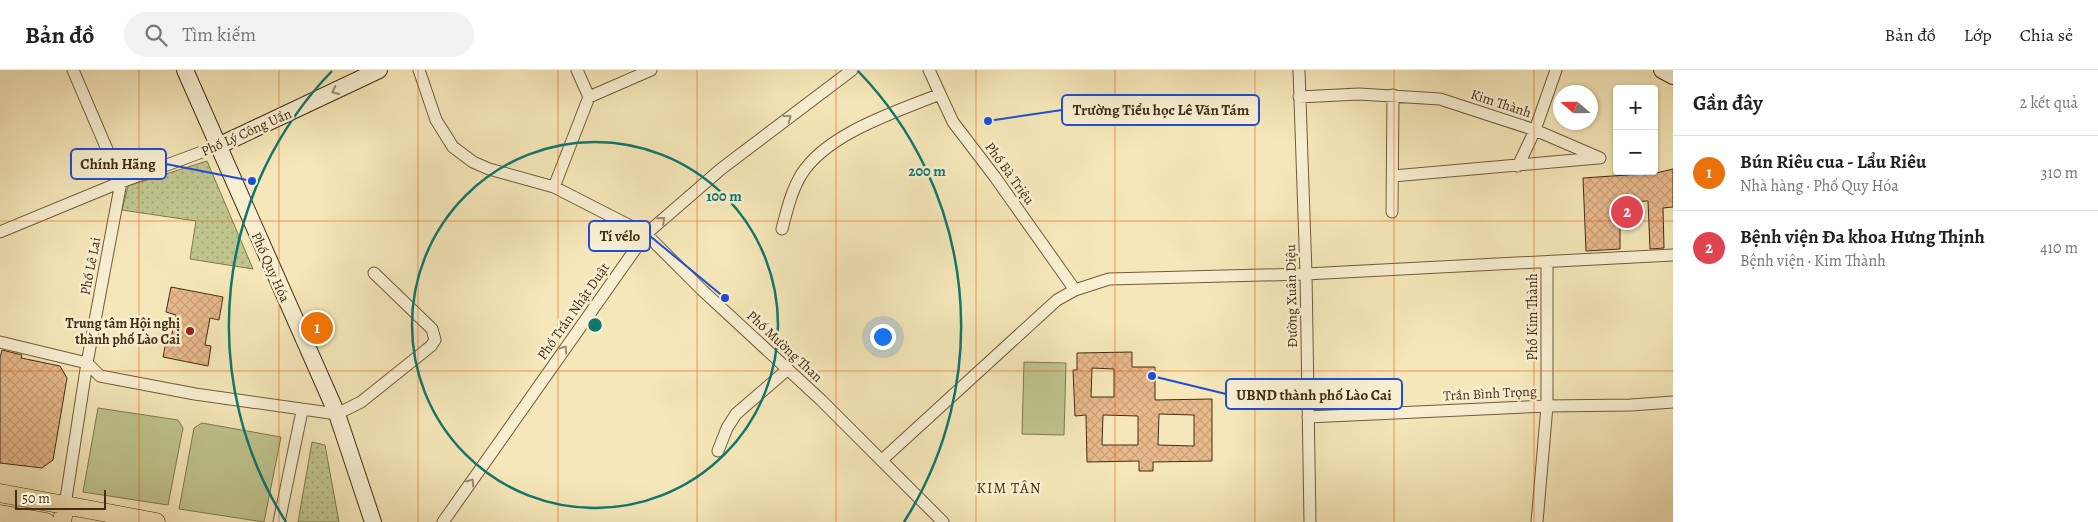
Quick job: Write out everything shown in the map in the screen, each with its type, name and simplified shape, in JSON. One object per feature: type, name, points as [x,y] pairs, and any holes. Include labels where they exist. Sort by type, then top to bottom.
[{"type":"main road","points":[[0,493],[64,513],[156,522]]},
{"type":"main road","points":[[0,514],[46,522]]},
{"type":"street","points":[[73,70],[121,182]]},
{"type":"street","name":"Phố Quy Hóa","points":[[185,70],[337,414],[373,522]]},
{"type":"street","name":"Phố Lý Công Uẩn","points":[[0,232],[121,182],[218,146],[379,70]]},
{"type":"street","name":"Phố Mường Than","points":[[419,70],[436,120],[454,147],[473,162],[489,169],[554,187],[646,234],[702,290],[788,369],[882,460],[943,522]]},
{"type":"street","points":[[554,187],[589,97],[577,70]]},
{"type":"street","points":[[589,97],[651,70]]},
{"type":"street","name":"Phố Trần Nhật Duật","points":[[443,522],[646,234],[721,169],[852,70]]},
{"type":"street","name":"Phố Bà Triệu","points":[[929,70],[953,122],[996,177],[1075,290]]},
{"type":"street","name":"Đường Xuân Diệu","points":[[1299,70],[1306,274],[1310,522]]},
{"type":"street","points":[[1393,176],[1518,166],[1535,130],[1556,70]]},
{"type":"street","points":[[1662,70],[1673,76]]},
{"type":"street","points":[[782,229],[791,195],[802,174],[821,152],[844,137],[882,118],[940,94]]},
{"type":"street","name":"Kim Thành","points":[[1299,97],[1358,94],[1440,99],[1535,130],[1600,158],[1518,166]]},
{"type":"street","points":[[1392,212],[1393,95]]},
{"type":"street","name":"Phố Lê Lai","points":[[64,513],[87,363],[121,182]]},
{"type":"street","points":[[882,460],[1057,300],[1075,290],[1109,279],[1306,274],[1673,255]]},
{"type":"street","name":"Phố Kim Thành","points":[[1537,522],[1547,406],[1546,262]]},
{"type":"street","points":[[0,342],[87,363],[100,376],[302,410],[337,414],[361,402],[431,346],[434,340],[432,329],[374,273]]},
{"type":"street","points":[[718,451],[727,428],[736,414],[788,369]]},
{"type":"street","name":"Trần Bình Trọng","points":[[1308,417],[1673,402]]},
{"type":"street","points":[[279,522],[302,410]]},
{"type":"green space","points":[[207,161],[253,269],[190,259],[196,221],[122,210],[128,186]]},
{"type":"green space","points":[[1024,362],[1066,363],[1064,435],[1022,434]]},
{"type":"green space","points":[[98,408],[178,420],[183,428],[168,505],[83,492]]},
{"type":"green space","points":[[202,423],[281,437],[264,522],[179,509],[194,428]]},
{"type":"green space","points":[[312,442],[325,445],[339,522],[298,522]]},
{"type":"building","points":[[1673,169],[1673,207],[1663,208],[1664,248],[1650,249],[1648,201],[1620,202],[1620,249],[1586,251],[1583,178],[1658,175],[1658,173]]},
{"type":"building","name":"Trung tâm Hội nghị thành phố Lào Cai","points":[[171,287],[223,297],[219,320],[210,318],[205,345],[211,346],[208,366],[163,357],[166,342],[170,343],[176,315],[166,312]]},
{"type":"building","points":[[2,350],[22,355],[21,358],[60,366],[67,378],[53,460],[42,468],[0,463],[0,358]]},
{"type":"building","points":[[1132,352],[1132,367],[1155,367],[1155,400],[1212,399],[1212,461],[1153,462],[1153,471],[1139,471],[1139,461],[1087,462],[1086,415],[1075,416],[1073,370],[1077,370],[1077,353]],"holes":[[[1092,368],[1114,369],[1114,397],[1091,397]],[[1159,414],[1194,415],[1194,446],[1158,445]],[[1103,415],[1138,416],[1138,445],[1102,445]]]},
{"type":"place","name":"Trường Tiểu học Lê Văn Tám","points":[[988,121]]},
{"type":"place","name":"Chính Hãng","points":[[252,181]]},
{"type":"place","name":"Bệnh viện Đa khoa Hưng Thịnh","points":[[1627,212]]},
{"type":"place","name":"Tí vélo","points":[[725,298]]},
{"type":"place","name":"Bún Riêu cua - Lẩu Riêu","points":[[317,328]]},
{"type":"place","name":"Trung tâm Hội nghị thành phố Lào Cai","points":[[190,331]]},
{"type":"place","name":"UBND thành phố Lào Cai","points":[[1152,376]]},
{"type":"district","name":"KIM TÂN","points":[[1009,488]]}]
